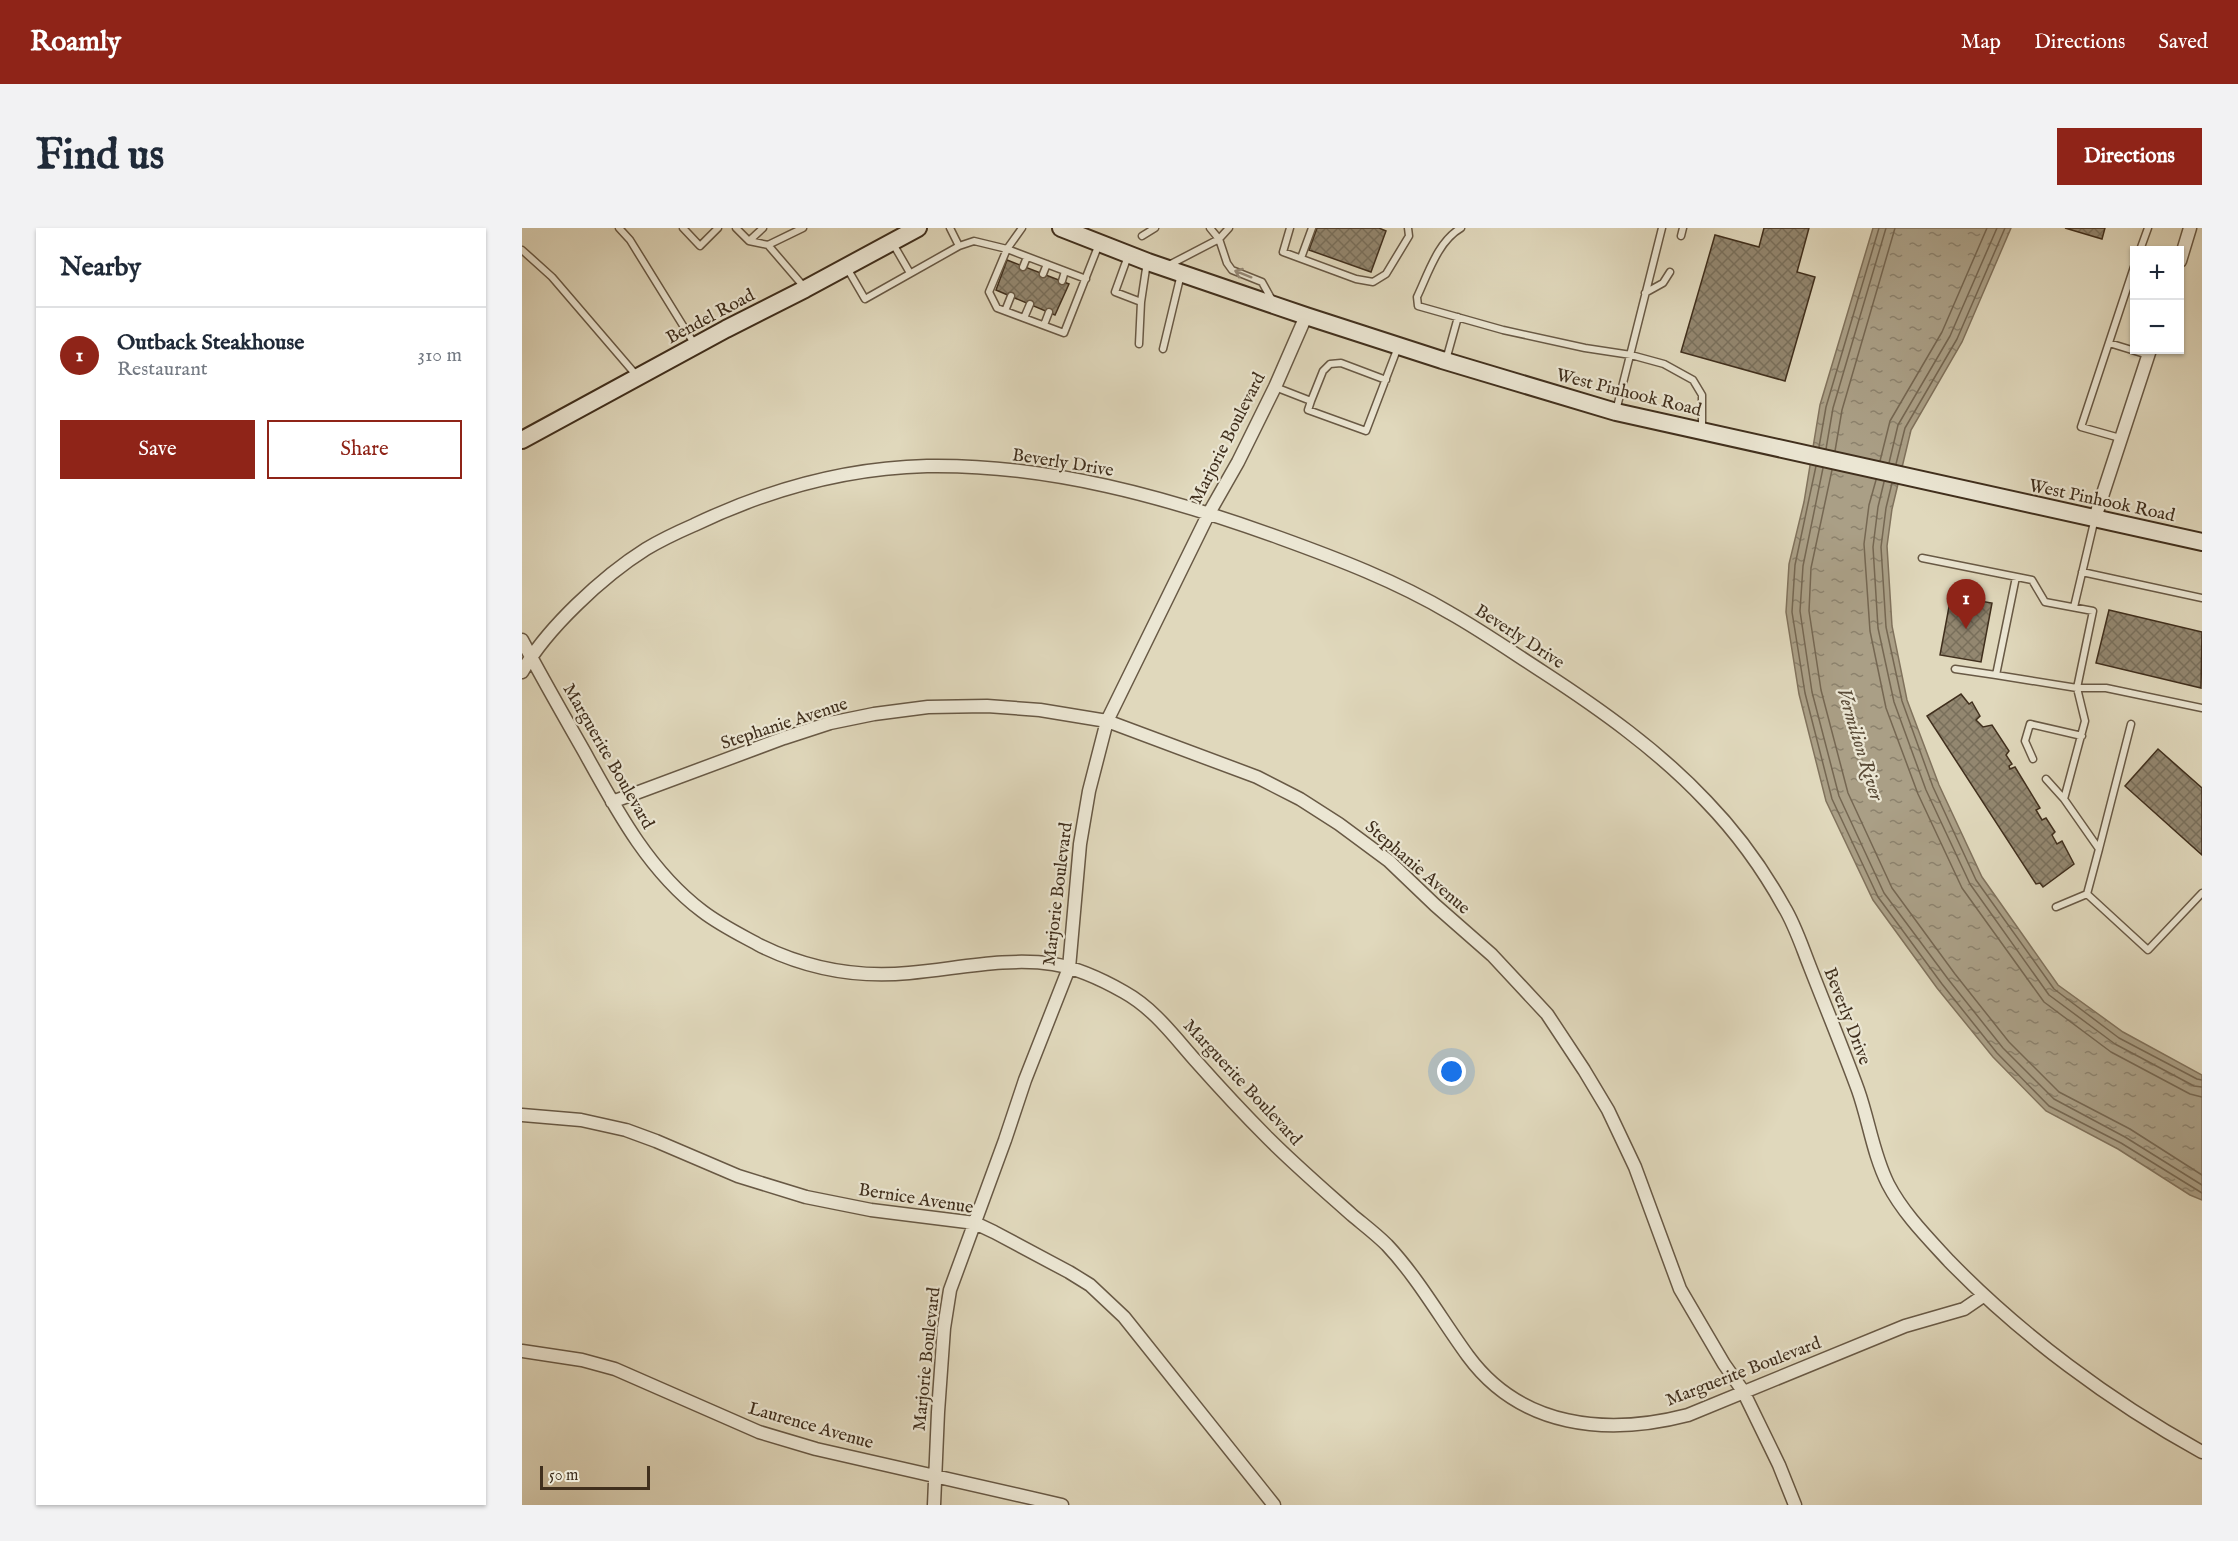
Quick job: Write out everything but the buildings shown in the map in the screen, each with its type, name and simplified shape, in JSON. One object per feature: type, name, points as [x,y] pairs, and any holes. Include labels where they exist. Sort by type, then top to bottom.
[{"type":"main road","name":"Bendel Road","points":[[522,440],[918,228]]},
{"type":"main road","name":"West Pinhook Road","points":[[1061,228],[1128,255],[1306,316],[1446,362],[1616,412],[2202,542]]},
{"type":"street","points":[[2184,248],[2190,228]]},
{"type":"street","name":"Marjorie Boulevard","points":[[934,1505],[944,1328],[953,1276],[975,1223],[1025,1080],[1069,968],[1080,844],[1089,791],[1107,721],[1209,513],[1238,462],[1275,387],[1306,316]]},
{"type":"street","points":[[2095,518],[2148,354]]},
{"type":"street","name":"Beverly Drive","points":[[522,672],[531,657],[557,626],[603,582],[646,549],[731,507],[782,489],[823,478],[890,468],[958,466],[1064,478],[1125,489],[1209,513],[1359,567],[1450,612],[1590,703],[1669,766],[1705,800],[1756,861],[1787,910],[1858,1089],[1874,1151],[1890,1189],[1926,1237],[1983,1296],[2058,1357],[2142,1418],[2202,1452]]},
{"type":"street","name":"Marguerite Boulevard","points":[[522,640],[634,838],[672,885],[700,910],[737,933],[795,961],[815,967],[865,975],[1008,963],[1048,963],[1069,968],[1126,993],[1149,1009],[1235,1105],[1280,1150],[1385,1243],[1408,1270],[1477,1367],[1500,1389],[1543,1414],[1574,1423],[1634,1426],[1659,1423],[1688,1415],[1905,1326],[1964,1309],[1983,1296]]},
{"type":"street","name":"Stephanie Avenue","points":[[612,802],[830,723],[928,707],[987,706],[1040,710],[1107,721],[1257,777],[1300,799],[1389,861],[1435,905],[1492,954],[1547,1014],[1608,1110],[1635,1167],[1680,1289],[1724,1364],[1743,1391],[1779,1465],[1795,1505]]},
{"type":"street","name":"Bernice Avenue","points":[[522,1114],[581,1120],[626,1130],[738,1176],[806,1197],[871,1210],[975,1223],[1069,1272],[1090,1285],[1116,1309],[1274,1505]]},
{"type":"street","name":"Laurence Avenue","points":[[522,1351],[582,1360],[615,1369],[759,1432],[816,1449],[1062,1505]]},
{"type":"lane","points":[[619,228],[630,240],[696,345]]},
{"type":"lane","points":[[683,228],[700,246],[718,228]]},
{"type":"lane","points":[[736,228],[749,241],[768,245],[803,228]]},
{"type":"lane","points":[[749,241],[763,228]]},
{"type":"lane","points":[[951,228],[959,246]]},
{"type":"lane","points":[[1022,228],[1006,249],[988,292],[997,308],[1064,333],[1099,244]]},
{"type":"lane","points":[[1142,236],[1155,228]]},
{"type":"lane","points":[[1210,228],[1219,239],[1227,263],[1232,270],[1262,282],[1273,304]]},
{"type":"lane","points":[[1165,267],[1219,239],[1229,228]]},
{"type":"lane","points":[[1290,228],[1283,252],[1356,279],[1373,282],[1386,274],[1410,236],[1408,228]]},
{"type":"lane","points":[[1301,258],[1312,228]]},
{"type":"lane","points":[[1461,228],[1455,231],[1441,248],[1417,297],[1418,306],[1543,339],[1630,355],[1664,364],[1693,380],[1702,395],[1702,431]]},
{"type":"lane","points":[[1616,412],[1662,228]]},
{"type":"lane","points":[[1681,236],[1683,228]]},
{"type":"lane","points":[[2141,246],[2148,228]]},
{"type":"lane","points":[[846,267],[865,299],[959,246],[974,241],[1006,249],[1086,279]]},
{"type":"lane","points":[[892,242],[910,273]]},
{"type":"lane","points":[[768,245],[805,289]]},
{"type":"lane","points":[[522,250],[552,278],[638,377]]},
{"type":"lane","points":[[1128,255],[1115,292],[1141,302]]},
{"type":"lane","points":[[1023,267],[1028,257]]},
{"type":"lane","points":[[1139,344],[1141,302],[1148,262]]},
{"type":"lane","points":[[1043,274],[1047,264]]},
{"type":"lane","points":[[1062,281],[1065,271]]},
{"type":"lane","points":[[1645,293],[1663,283],[1670,272]]},
{"type":"lane","points":[[1163,349],[1181,273]]},
{"type":"lane","points":[[2120,438],[2081,427],[2130,279]]},
{"type":"lane","points":[[1005,311],[1011,296]]},
{"type":"lane","points":[[1024,318],[1030,304]]},
{"type":"lane","points":[[1044,325],[1049,312]]},
{"type":"lane","points":[[1446,362],[1458,317]]},
{"type":"lane","points":[[2109,343],[2130,348]]},
{"type":"lane","points":[[1386,380],[1341,363],[1330,364],[1323,371],[1308,410],[1366,431],[1386,380],[1399,346]]},
{"type":"lane","points":[[1275,387],[1311,400]]},
{"type":"lane","points":[[2074,607],[2095,518]]},
{"type":"lane","points":[[1922,558],[2032,580],[2045,602],[2093,611],[2077,688],[2085,721],[2064,800]]},
{"type":"lane","points":[[2082,572],[2202,598]]},
{"type":"lane","points":[[1996,675],[2016,577]]},
{"type":"lane","points":[[1955,669],[2077,688],[2106,688],[2202,708]]},
{"type":"lane","points":[[2033,759],[2025,741],[2030,724],[2082,736]]},
{"type":"lane","points":[[2087,894],[2131,724]]},
{"type":"lane","points":[[2046,779],[2099,849]]},
{"type":"lane","points":[[2087,894],[2148,950],[2202,893]]},
{"type":"lane","points":[[2056,907],[2087,894]]},
{"type":"water","name":"Vermilion River","points":[[1873,228],[2011,228],[1962,342],[1911,430],[1892,509],[1887,546],[1892,626],[1907,700],[1939,785],[1982,877],[2058,985],[2123,1032],[2202,1075],[2202,1200],[2190,1195],[2118,1149],[2046,1111],[1993,1057],[1937,988],[1873,900],[1826,801],[1799,694],[1786,612],[1789,564],[1804,502],[1820,405]]},
{"type":"place","name":"Outback Steakhouse","points":[[1966,629]]}]
